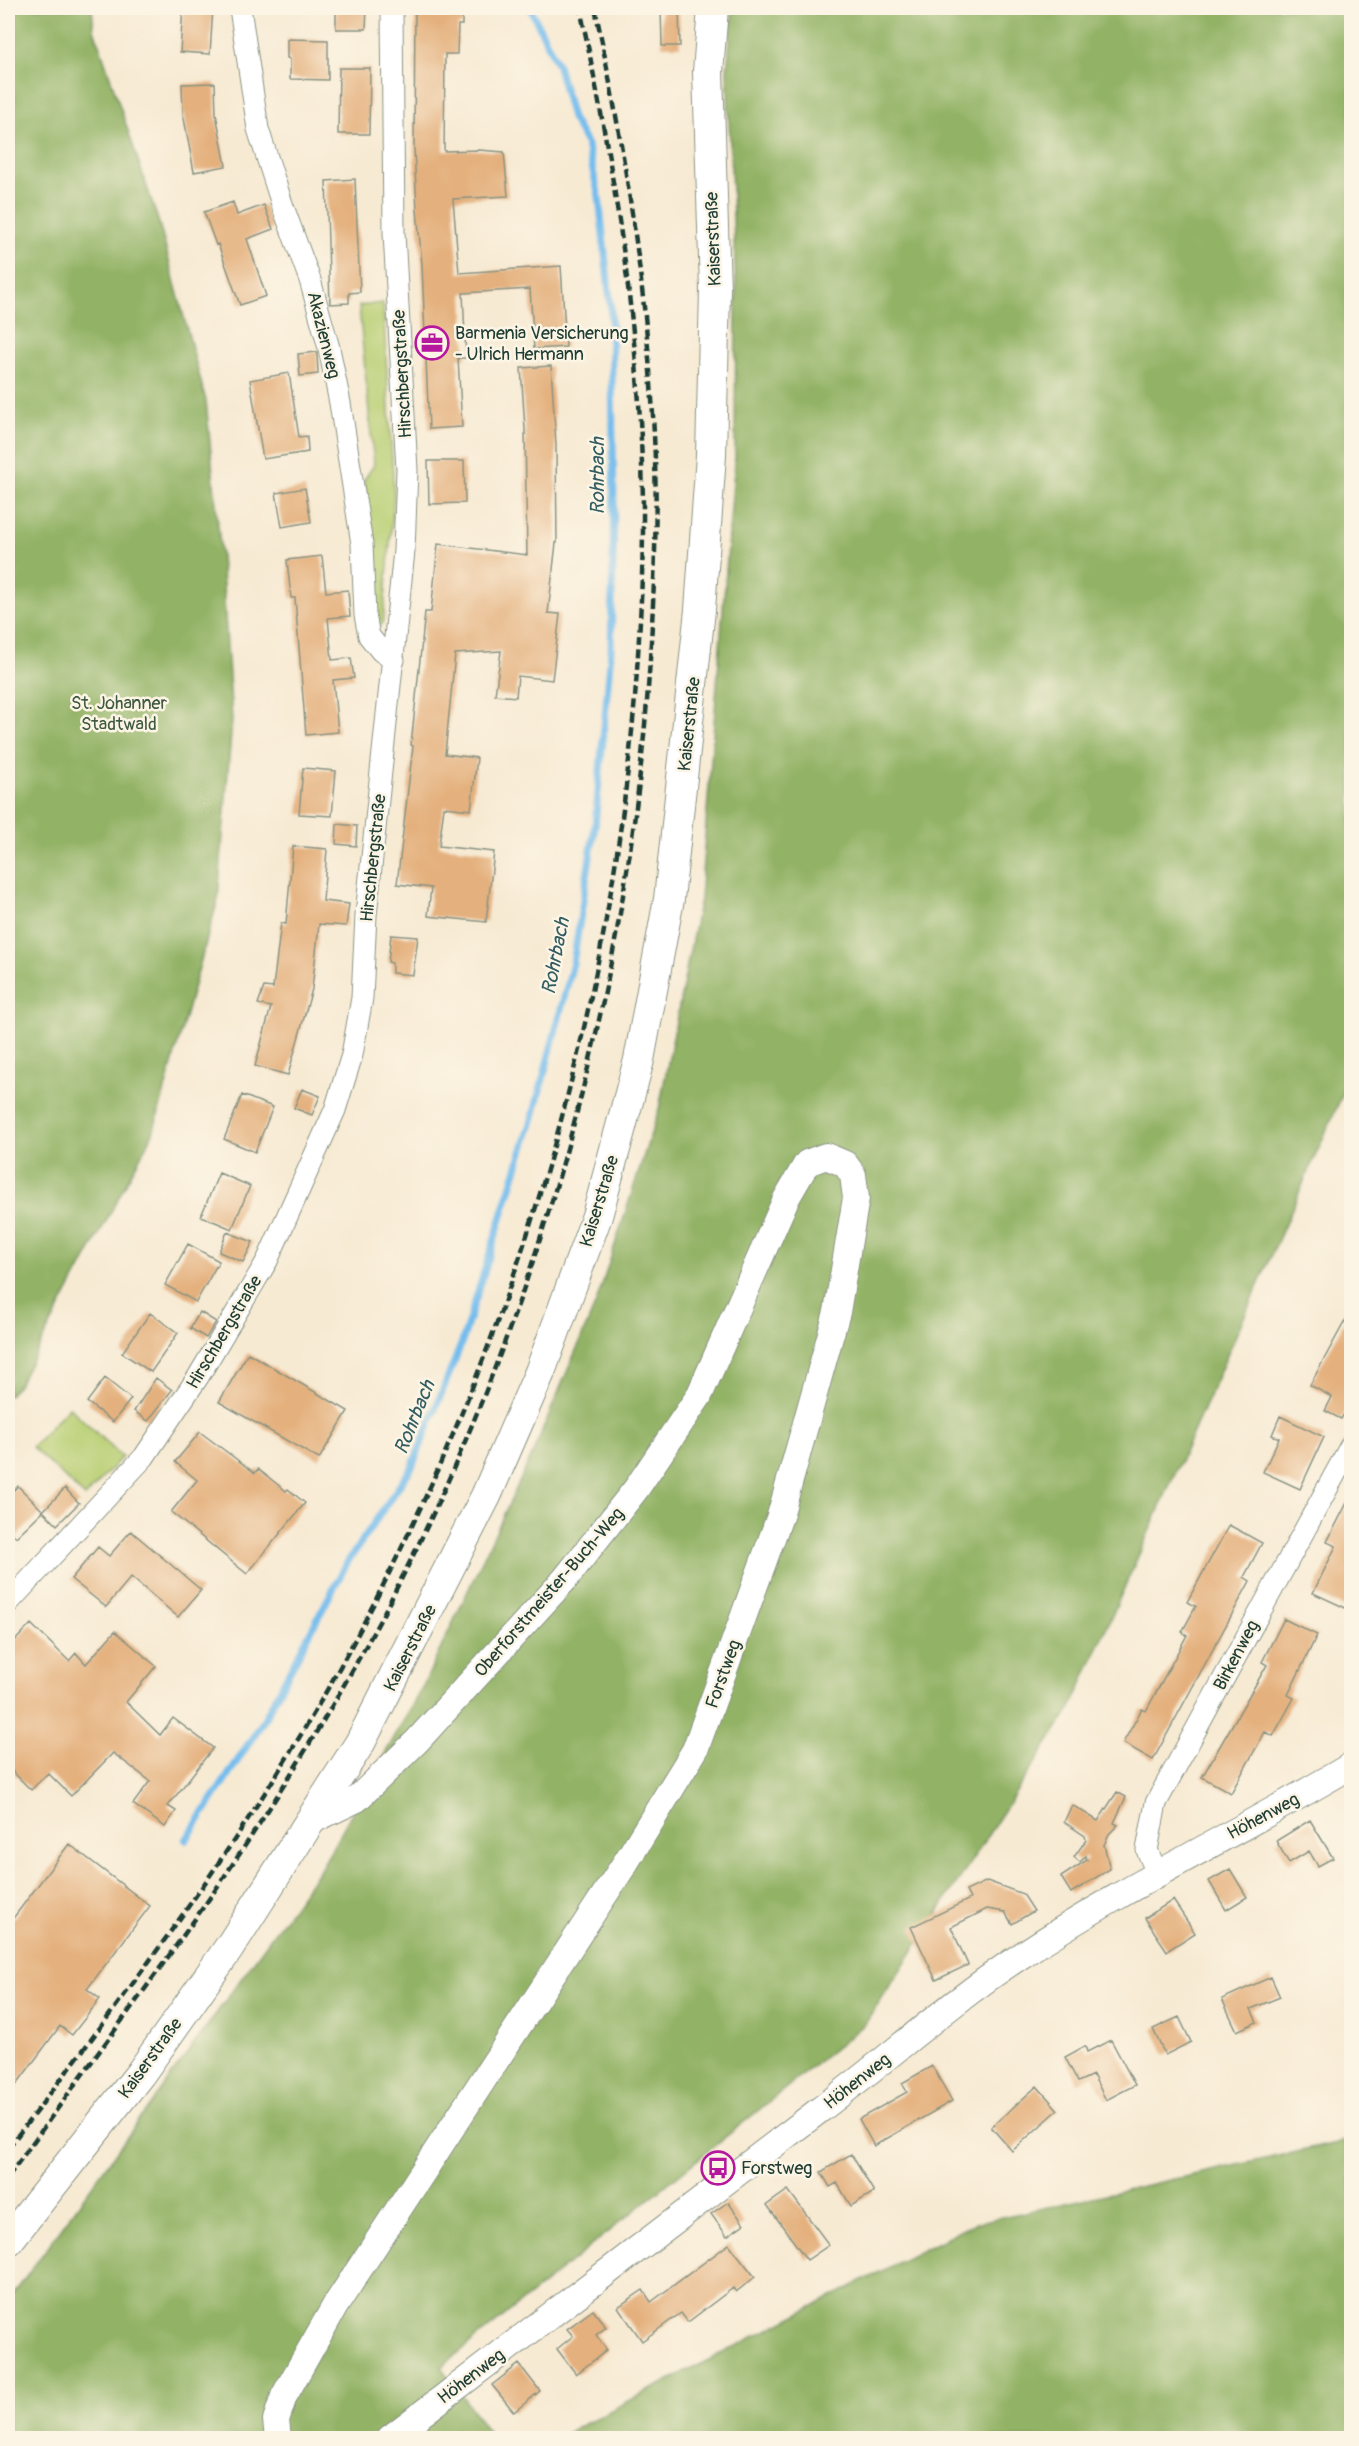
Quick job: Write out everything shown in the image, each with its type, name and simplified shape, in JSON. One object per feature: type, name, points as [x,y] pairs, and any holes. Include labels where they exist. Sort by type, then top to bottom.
[{"type":"main road","name":"Kaiserstraße","points":[[8,2241],[140,2074],[229,1948],[313,1820],[366,1733],[500,1465],[540,1372],[597,1216],[639,1060],[669,899],[700,610],[711,455],[715,289],[708,72],[713,8]]},
{"type":"street","name":"Akazienweg","points":[[240,8],[258,129],[310,280],[329,348],[362,544],[365,615],[369,636],[381,651],[394,660]]},
{"type":"street","name":"Hirschbergstraße","points":[[8,1603],[144,1457],[198,1377],[267,1261],[335,1110],[352,1055],[362,998],[366,915],[404,551],[407,470],[394,233],[392,8]]},
{"type":"street","name":"Oberforstmeister-Buch-Weg","points":[[313,1820],[357,1799],[417,1741],[565,1579],[636,1489],[699,1396],[786,1199],[807,1163],[826,1156],[845,1164],[853,1175],[856,1198]]},
{"type":"street","name":"Forstweg","points":[[278,2439],[276,2420],[284,2396],[334,2306],[626,1862],[695,1750],[780,1516],[837,1312],[856,1198]]},
{"type":"street","name":"Birkenweg","points":[[1157,1873],[1147,1850],[1156,1803],[1352,1443]]},
{"type":"street","name":"Höhenweg","points":[[390,2439],[851,2087],[951,2006],[1018,1958],[1157,1873],[1352,1765]]},
{"type":"green space","name":"St. Johanner Stadtwald","points":[[8,8],[92,8],[94,29],[159,223],[206,401],[221,556],[232,720],[218,899],[153,1133],[19,1384],[8,1396]]},
{"type":"green space","points":[[733,8],[1351,8],[1351,1075],[1072,1706],[865,2024],[441,2367],[493,2438],[8,2438],[8,2302],[321,1868],[424,1684],[531,1457],[596,1303],[659,1109],[700,899],[735,458],[736,289],[727,71]]},
{"type":"green space","points":[[383,303],[394,496],[381,625],[376,622],[364,480],[374,465],[359,306]]},
{"type":"green space","points":[[69,1407],[122,1457],[85,1497],[32,1447]]},
{"type":"green space","points":[[1351,2140],[1351,2438],[557,2438],[975,2223]]},
{"type":"building","points":[[183,8],[213,8],[210,54],[180,52]]},
{"type":"building","points":[[336,8],[367,8],[366,29],[336,29]]},
{"type":"building","points":[[415,8],[462,8],[462,25],[458,25],[457,54],[445,54],[444,151],[504,152],[508,196],[453,199],[459,273],[561,266],[566,347],[534,349],[530,289],[463,293],[466,358],[458,358],[462,427],[429,429],[414,148]]},
{"type":"building","points":[[661,8],[679,8],[680,46],[662,46]]},
{"type":"building","points":[[287,39],[328,40],[328,80],[290,79]]},
{"type":"building","points":[[339,68],[370,68],[369,134],[338,134]]},
{"type":"building","points":[[215,83],[216,114],[226,166],[194,172],[183,113],[182,84]]},
{"type":"building","points":[[355,179],[360,292],[349,293],[349,303],[330,304],[326,181]]},
{"type":"building","points":[[233,202],[237,215],[264,205],[273,229],[247,239],[266,296],[240,305],[204,212]]},
{"type":"building","points":[[317,352],[318,374],[300,376],[298,354]]},
{"type":"building","points":[[551,366],[556,445],[557,543],[548,613],[560,614],[552,680],[518,676],[516,697],[495,695],[501,651],[455,654],[445,754],[477,758],[471,810],[444,807],[439,846],[494,852],[486,922],[428,916],[431,888],[397,884],[425,612],[431,612],[438,544],[527,555],[525,429],[521,368]]},
{"type":"building","points":[[289,373],[299,437],[307,436],[308,452],[263,459],[250,380]]},
{"type":"building","points":[[428,461],[464,461],[465,503],[429,504]]},
{"type":"building","points":[[305,488],[311,522],[282,527],[276,493]]},
{"type":"building","points":[[322,556],[326,592],[348,590],[350,616],[328,618],[332,660],[351,658],[354,678],[333,680],[338,732],[306,735],[295,598],[291,598],[287,560]]},
{"type":"building","points":[[303,768],[336,771],[332,816],[299,814]]},
{"type":"building","points":[[337,824],[357,826],[356,846],[336,844]]},
{"type":"building","points":[[293,846],[327,849],[323,901],[349,904],[346,926],[319,924],[312,989],[288,1075],[255,1066],[271,1007],[258,1004],[264,987],[273,988],[281,923],[286,924]]},
{"type":"building","points":[[391,935],[418,937],[413,975],[392,973],[392,963],[388,962]]},
{"type":"building","points":[[302,1089],[320,1096],[312,1115],[294,1108]]},
{"type":"building","points":[[242,1095],[273,1107],[255,1152],[224,1139]]},
{"type":"building","points":[[219,1173],[250,1186],[232,1229],[201,1216]]},
{"type":"building","points":[[227,1232],[253,1242],[243,1262],[219,1252]]},
{"type":"building","points":[[188,1244],[219,1261],[196,1302],[165,1285]]},
{"type":"building","points":[[1352,1308],[1352,1401],[1341,1419],[1325,1411],[1332,1397],[1310,1385]]},
{"type":"building","points":[[200,1312],[216,1322],[206,1338],[190,1328]]},
{"type":"building","points":[[150,1313],[178,1333],[151,1372],[122,1353]]},
{"type":"building","points":[[248,1353],[348,1411],[319,1459],[219,1402]]},
{"type":"building","points":[[105,1378],[131,1399],[113,1422],[87,1402]]},
{"type":"building","points":[[156,1378],[172,1390],[148,1421],[134,1411]]},
{"type":"building","points":[[1280,1416],[1324,1437],[1300,1489],[1263,1472],[1279,1438],[1272,1435]]},
{"type":"building","points":[[200,1432],[255,1473],[258,1469],[305,1503],[247,1574],[171,1512],[197,1480],[175,1462]]},
{"type":"building","points":[[18,1486],[43,1511],[16,1537],[8,1529],[8,1496]]},
{"type":"building","points":[[65,1488],[79,1503],[57,1525],[43,1511]]},
{"type":"building","points":[[1352,1493],[1352,1611],[1313,1593],[1336,1546],[1327,1542]]},
{"type":"building","points":[[1229,1525],[1262,1543],[1244,1577],[1250,1581],[1153,1760],[1123,1743],[1142,1709],[1146,1711],[1187,1635],[1182,1632],[1196,1606],[1187,1602]]},
{"type":"building","points":[[131,1531],[201,1590],[178,1617],[131,1577],[106,1607],[71,1579],[98,1547],[109,1556]]},
{"type":"building","points":[[1284,1619],[1317,1635],[1288,1695],[1294,1698],[1273,1736],[1265,1732],[1231,1793],[1202,1777],[1267,1665],[1262,1662]]},
{"type":"building","points":[[31,1624],[69,1661],[76,1653],[86,1664],[115,1631],[156,1666],[126,1702],[160,1735],[173,1718],[213,1748],[168,1806],[176,1811],[165,1827],[133,1804],[150,1781],[113,1753],[71,1796],[48,1773],[31,1790],[8,1767],[8,1648]]},
{"type":"building","points":[[1117,1792],[1126,1797],[1114,1823],[1118,1825],[1109,1834],[1104,1845],[1110,1869],[1071,1893],[1061,1877],[1087,1860],[1086,1856],[1080,1862],[1074,1857],[1086,1840],[1085,1836],[1064,1822],[1072,1805],[1098,1821]]},
{"type":"building","points":[[1310,1820],[1333,1858],[1318,1866],[1309,1851],[1289,1863],[1276,1841]]},
{"type":"building","points":[[69,1844],[150,1906],[87,1989],[100,1999],[72,2035],[60,2026],[8,2096],[8,1925]]},
{"type":"building","points":[[1230,1869],[1247,1897],[1226,1910],[1209,1881]]},
{"type":"building","points":[[987,1881],[1023,1894],[1034,1911],[1012,1924],[1005,1912],[987,1909],[951,1927],[968,1965],[936,1980],[911,1927],[970,1899],[966,1891]]},
{"type":"building","points":[[1173,1900],[1195,1933],[1167,1951],[1145,1918]]},
{"type":"building","points":[[1271,1977],[1280,1997],[1251,2009],[1257,2022],[1237,2031],[1222,1999]]},
{"type":"building","points":[[1179,2017],[1191,2042],[1165,2055],[1153,2029]]},
{"type":"building","points":[[1111,2040],[1135,2085],[1106,2100],[1093,2075],[1078,2082],[1065,2057],[1085,2046],[1087,2052]]},
{"type":"building","points":[[932,2066],[952,2101],[874,2146],[859,2119],[907,2092],[902,2083]]},
{"type":"building","points":[[1037,2086],[1058,2110],[1012,2151],[991,2127]]},
{"type":"building","points":[[851,2154],[874,2192],[851,2206],[837,2183],[830,2187],[821,2172]]},
{"type":"building","points":[[788,2190],[829,2245],[807,2260],[767,2205]]},
{"type":"building","points":[[728,2202],[744,2224],[727,2236],[711,2214]]},
{"type":"building","points":[[729,2244],[755,2277],[736,2292],[733,2288],[688,2322],[681,2313],[642,2341],[618,2307],[643,2290],[651,2302]]},
{"type":"building","points":[[593,2310],[606,2327],[596,2335],[607,2350],[576,2374],[557,2349],[573,2336],[567,2329]]},
{"type":"building","points":[[519,2364],[540,2391],[514,2412],[492,2385]]},
{"type":"waterway","name":"Rohrbach","points":[[186,1840],[262,1723],[347,1563],[412,1467],[462,1342],[533,1117],[573,963],[595,825],[611,650],[614,503],[611,310],[599,197],[587,145],[572,118],[558,66],[530,8]]},
{"type":"railway","points":[[8,2148],[178,1922],[257,1804],[331,1683],[392,1567],[447,1447],[496,1325],[538,1200],[573,1074],[601,946],[622,816],[636,685],[643,520],[639,407],[629,292],[612,178],[580,8]]},
{"type":"railway","points":[[8,2177],[168,1957],[258,1827],[362,1653],[421,1539],[474,1420],[521,1297],[560,1172],[593,1045],[619,916],[638,787],[650,659],[655,559],[655,460],[642,289],[617,120],[595,8]]},
{"type":"place","name":"Barmenia Versicherung - Ulrich Hermann","points":[[432,343]]},
{"type":"place","name":"Forstweg","points":[[718,2168]]}]
